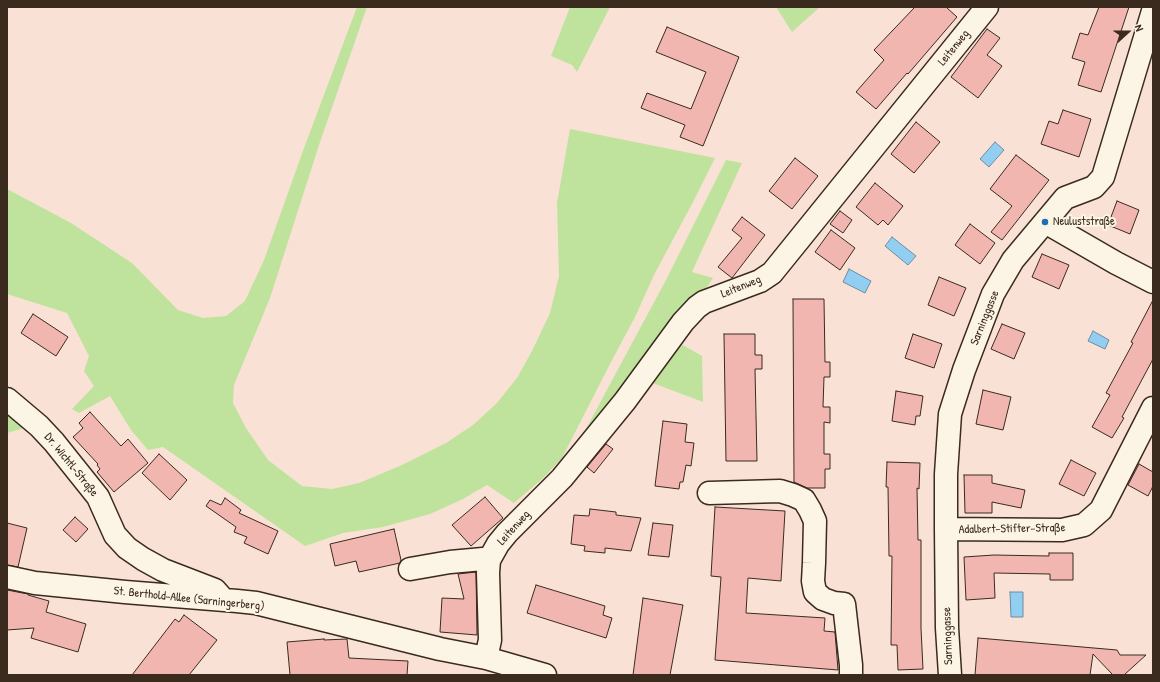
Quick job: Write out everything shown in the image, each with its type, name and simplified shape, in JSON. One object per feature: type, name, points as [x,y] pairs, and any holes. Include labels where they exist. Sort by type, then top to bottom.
[{"type":"street","name":"Leitenweg","points":[[486,658],[490,640],[489,560],[498,544],[562,478],[625,401],[682,322],[704,302],[760,281],[772,273],[988,7]]},
{"type":"street","name":"Sarninggasse","points":[[950,675],[947,628],[946,474],[950,414],[964,370],[993,294],[1013,260],[1065,198],[1094,187],[1102,177],[1153,11]]},
{"type":"street","points":[[1045,222],[1116,264],[1153,282]]},
{"type":"street","name":"Dr. Wichtl-Straße","points":[[7,399],[54,442],[98,497],[115,535],[127,548],[163,570],[215,590],[224,600]]},
{"type":"street","name":"Adalbert-Stifter-Straße","points":[[946,529],[1062,530],[1084,525],[1101,510],[1153,408]]},
{"type":"street","points":[[709,493],[780,491],[793,494],[804,500],[815,521],[813,581],[815,592],[823,599],[834,603],[844,604],[851,675]]},
{"type":"street","points":[[410,569],[450,562],[483,559],[489,560]]},
{"type":"street","name":"St. Berthold-Allee (Sarningerberg)","points":[[7,577],[42,584],[224,600],[279,608],[427,646],[486,658],[546,675]]},
{"type":"green space","points":[[357,7],[367,7],[320,142],[270,298],[234,385],[233,403],[246,428],[268,460],[302,486],[332,489],[359,483],[402,465],[446,443],[473,425],[496,404],[517,378],[550,313],[559,276],[557,203],[570,129],[715,158],[562,458],[542,479],[514,503],[487,485],[463,499],[430,514],[383,527],[343,533],[305,546],[163,447],[148,450],[131,430],[110,396],[79,413],[72,409],[94,386],[84,371],[89,356],[67,313],[7,294],[7,189],[71,223],[132,263],[178,310],[203,318],[226,316],[245,301],[264,260]]},
{"type":"green space","points":[[570,7],[610,7],[577,72],[572,65],[551,56]]},
{"type":"green space","points":[[776,7],[820,7],[792,32]]},
{"type":"green space","points":[[726,160],[742,163],[692,272],[713,278],[699,299],[580,440],[666,280]]},
{"type":"green space","points":[[681,344],[702,356],[703,402],[650,382]]},
{"type":"green space","points":[[7,406],[31,426],[7,433]]},
{"type":"water","points":[[995,142],[1004,150],[989,167],[980,159]]},
{"type":"water","points":[[892,237],[916,256],[908,265],[885,246]]},
{"type":"water","points":[[849,269],[871,281],[865,293],[843,282]]},
{"type":"water","points":[[1093,331],[1109,340],[1105,349],[1088,341]]},
{"type":"water","points":[[1010,592],[1023,592],[1023,617],[1011,617]]},
{"type":"building","points":[[915,7],[946,7],[957,17],[876,109],[856,92],[884,60],[874,50]]},
{"type":"building","points":[[1099,7],[1129,7],[1101,92],[1078,85],[1085,62],[1072,58],[1080,33],[1088,35]]},
{"type":"building","points":[[667,27],[739,57],[703,146],[680,137],[685,125],[641,108],[647,93],[691,109],[706,72],[656,52]]},
{"type":"building","points":[[987,29],[1000,38],[987,55],[1002,66],[978,98],[951,77]]},
{"type":"building","points":[[1063,110],[1091,119],[1079,157],[1041,144],[1049,121],[1058,124]]},
{"type":"building","points":[[916,122],[940,142],[914,173],[891,154]]},
{"type":"building","points":[[1016,155],[1049,180],[1002,240],[991,232],[1012,206],[990,189]]},
{"type":"building","points":[[795,158],[818,176],[792,209],[769,191]]},
{"type":"building","points":[[875,183],[903,206],[888,225],[883,220],[878,225],[856,207]]},
{"type":"building","points":[[1117,201],[1139,210],[1130,234],[1108,225]]},
{"type":"building","points":[[840,211],[852,220],[843,233],[830,224]]},
{"type":"building","points":[[742,217],[765,235],[732,278],[718,267],[742,238],[732,230]]},
{"type":"building","points":[[970,224],[995,243],[980,264],[955,245]]},
{"type":"building","points":[[831,230],[855,248],[840,270],[815,252]]},
{"type":"building","points":[[1042,254],[1069,265],[1059,289],[1032,277]]},
{"type":"building","points":[[939,277],[966,288],[954,316],[928,305]]},
{"type":"building","points":[[793,299],[824,299],[825,362],[830,362],[830,377],[824,377],[823,407],[830,407],[830,423],[824,422],[824,454],[830,454],[830,469],[825,469],[825,488],[807,488],[794,482]]},
{"type":"building","points":[[1153,300],[1153,359],[1122,417],[1124,418],[1112,438],[1092,427],[1110,395],[1106,393],[1133,343],[1131,342]]},
{"type":"building","points":[[33,314],[68,337],[56,356],[21,333]]},
{"type":"building","points":[[1002,324],[1025,333],[1014,359],[991,349]]},
{"type":"building","points":[[724,334],[755,334],[755,355],[762,355],[762,369],[755,369],[757,461],[726,461]]},
{"type":"building","points":[[913,334],[942,344],[934,368],[905,358]]},
{"type":"building","points":[[983,390],[1011,397],[1003,430],[976,424]]},
{"type":"building","points":[[896,391],[923,396],[920,416],[916,416],[915,425],[892,421]]},
{"type":"building","points":[[90,412],[121,446],[128,439],[148,463],[114,492],[97,472],[100,469],[97,465],[98,464],[73,437],[83,428],[79,423]]},
{"type":"building","points":[[663,421],[687,424],[685,442],[694,443],[691,466],[686,465],[683,482],[680,482],[679,489],[655,486]]},
{"type":"building","points":[[606,444],[613,449],[594,473],[587,467]]},
{"type":"building","points":[[159,454],[187,480],[170,500],[142,473]]},
{"type":"building","points":[[1071,460],[1096,473],[1084,496],[1059,484]]},
{"type":"building","points":[[887,462],[920,463],[919,489],[917,488],[918,540],[921,540],[921,628],[923,669],[898,670],[897,645],[891,645],[892,556],[889,556],[888,487],[886,487]]},
{"type":"building","points":[[1139,464],[1153,472],[1153,486],[1148,496],[1128,485]]},
{"type":"building","points":[[964,475],[992,475],[992,483],[1025,490],[1021,508],[992,502],[992,513],[965,513]]},
{"type":"building","points":[[485,497],[503,518],[471,546],[452,525]]},
{"type":"building","points":[[225,498],[241,510],[239,513],[278,531],[268,554],[244,543],[247,537],[234,532],[236,527],[206,506],[210,500],[221,505]]},
{"type":"building","points":[[715,507],[785,511],[781,581],[748,578],[746,613],[825,618],[824,631],[835,632],[838,670],[715,660],[721,577],[711,576]]},
{"type":"building","points":[[590,509],[616,512],[616,515],[641,518],[631,551],[605,548],[605,553],[584,551],[585,546],[571,544],[574,515],[589,516]]},
{"type":"building","points":[[75,517],[88,529],[76,542],[63,530]]},
{"type":"building","points":[[7,523],[27,528],[18,567],[7,565]]},
{"type":"building","points":[[653,523],[673,525],[669,557],[648,555]]},
{"type":"building","points":[[394,529],[401,560],[400,563],[359,572],[356,561],[335,566],[330,544]]},
{"type":"building","points":[[1049,553],[1073,553],[1073,580],[1050,580],[1050,574],[994,573],[995,598],[966,600],[964,557],[994,555],[1049,556]]},
{"type":"building","points":[[476,572],[477,635],[440,632],[442,598],[464,599],[458,574]]},
{"type":"building","points":[[536,585],[605,606],[603,615],[612,618],[606,638],[527,613]]},
{"type":"building","points":[[7,590],[28,594],[49,601],[46,612],[86,624],[78,652],[31,638],[34,628],[7,630]]},
{"type":"building","points":[[643,598],[683,605],[670,675],[633,675]]},
{"type":"building","points":[[184,615],[217,640],[189,675],[132,675],[175,619],[179,622]]},
{"type":"building","points":[[978,638],[1117,650],[1120,655],[1146,655],[1124,675],[1113,675],[1093,654],[1090,675],[975,675]]},
{"type":"building","points":[[347,639],[349,658],[408,661],[407,675],[290,675],[287,642]]},
{"type":"place","name":"Neuluststraße","points":[[1045,222]]}]
